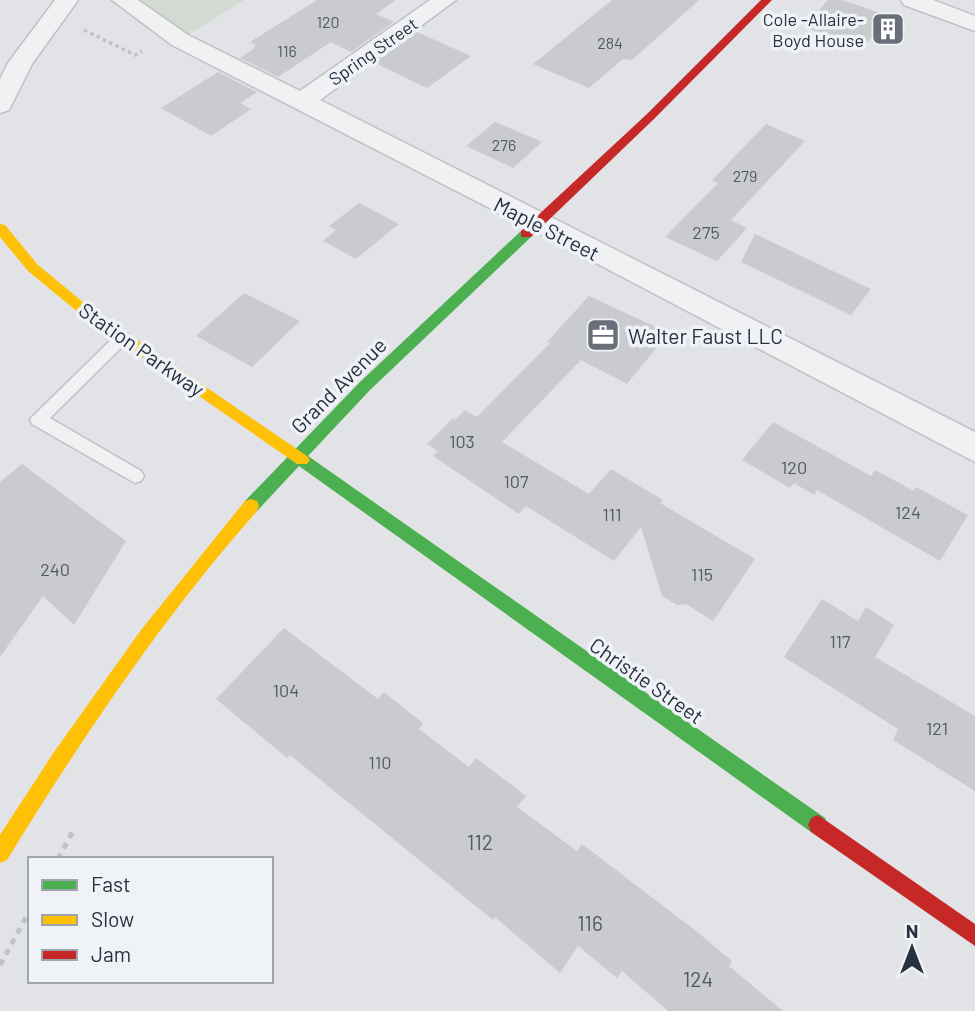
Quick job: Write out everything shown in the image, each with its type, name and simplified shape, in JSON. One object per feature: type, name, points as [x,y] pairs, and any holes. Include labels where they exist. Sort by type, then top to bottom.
[{"type":"main road","name":"Grand Avenue","points":[[0,853],[32,801],[128,661],[229,530],[365,386],[652,116],[767,0]]},
{"type":"main road","name":"Station Parkway","points":[[2,235],[71,299],[297,456]]},
{"type":"main road","name":"Christie Street","points":[[297,456],[330,482],[975,936]]},
{"type":"street","name":"Maple Street","points":[[123,0],[174,35],[301,102],[975,448]]},
{"type":"street","name":"Spring Street","points":[[301,102],[445,0]]},
{"type":"street","points":[[912,0],[975,24]]},
{"type":"street","points":[[0,105],[20,63],[60,7]]},
{"type":"lane","points":[[123,337],[38,419],[135,476]]},
{"type":"path","points":[[60,7],[135,55],[174,35]]},
{"type":"path","points":[[59,857],[76,825]]},
{"type":"path","points":[[0,965],[28,914]]},
{"type":"shaded area","points":[[123,0],[244,0],[180,40]]},
{"type":"building","points":[[317,0],[396,0],[376,14],[394,22],[351,52],[331,42],[278,77],[240,58],[255,48],[253,47],[256,45],[250,42]]},
{"type":"building","points":[[612,0],[699,0],[632,60],[623,59],[589,88],[533,64]]},
{"type":"building","name":"Cole -Allaire- Boyd House","points":[[828,0],[842,0],[889,16],[866,44],[844,36],[841,40],[804,27]]},
{"type":"building","points":[[417,32],[471,56],[427,88],[375,63]]},
{"type":"building","points":[[218,72],[257,92],[240,103],[251,109],[211,136],[161,108]]},
{"type":"building","points":[[495,122],[542,142],[513,168],[466,146]]},
{"type":"building","points":[[766,124],[805,141],[731,220],[747,228],[717,261],[665,237],[718,183],[712,180]]},
{"type":"building","points":[[359,203],[399,224],[356,259],[323,241],[336,230],[329,226]]},
{"type":"building","points":[[755,234],[871,289],[851,315],[741,262]]},
{"type":"building","points":[[244,293],[300,321],[252,367],[196,336]]},
{"type":"building","points":[[589,296],[658,328],[647,342],[658,346],[627,384],[581,360],[502,442],[589,494],[611,469],[663,500],[660,503],[755,559],[713,621],[686,604],[677,605],[662,596],[641,527],[614,561],[526,506],[519,514],[433,456],[438,451],[427,444],[465,410],[477,417],[550,343],[547,342]]},
{"type":"building","points":[[773,422],[871,476],[875,470],[914,491],[916,487],[968,515],[940,561],[817,490],[814,495],[794,483],[790,488],[742,460]]},
{"type":"building","points":[[22,464],[126,541],[74,625],[43,596],[0,657],[0,482]]},
{"type":"building","points":[[822,599],[858,621],[866,607],[894,625],[875,657],[975,716],[975,791],[893,740],[898,729],[784,657]]},
{"type":"building","points":[[284,628],[378,699],[384,692],[423,723],[419,729],[469,767],[476,758],[526,796],[517,807],[577,851],[582,844],[696,931],[732,961],[729,966],[783,1011],[668,1011],[622,971],[617,978],[578,946],[560,973],[495,917],[493,920],[290,755],[287,758],[216,699]]},
{"type":"traffic: fast","points":[[251,506],[365,386],[526,234]]},
{"type":"traffic: fast","points":[[302,460],[818,825]]},
{"type":"traffic: slow","points":[[0,228],[33,268],[84,310],[302,460]]},
{"type":"traffic: slow","points":[[0,853],[125,666],[251,506]]},
{"type":"traffic: jam","points":[[526,234],[651,116],[767,0]]},
{"type":"traffic: jam","points":[[818,825],[975,936]]},
{"type":"place","name":"Cole -Allaire- Boyd House","points":[[888,29]]},
{"type":"place","name":"Walter Faust LLC","points":[[603,335]]}]
